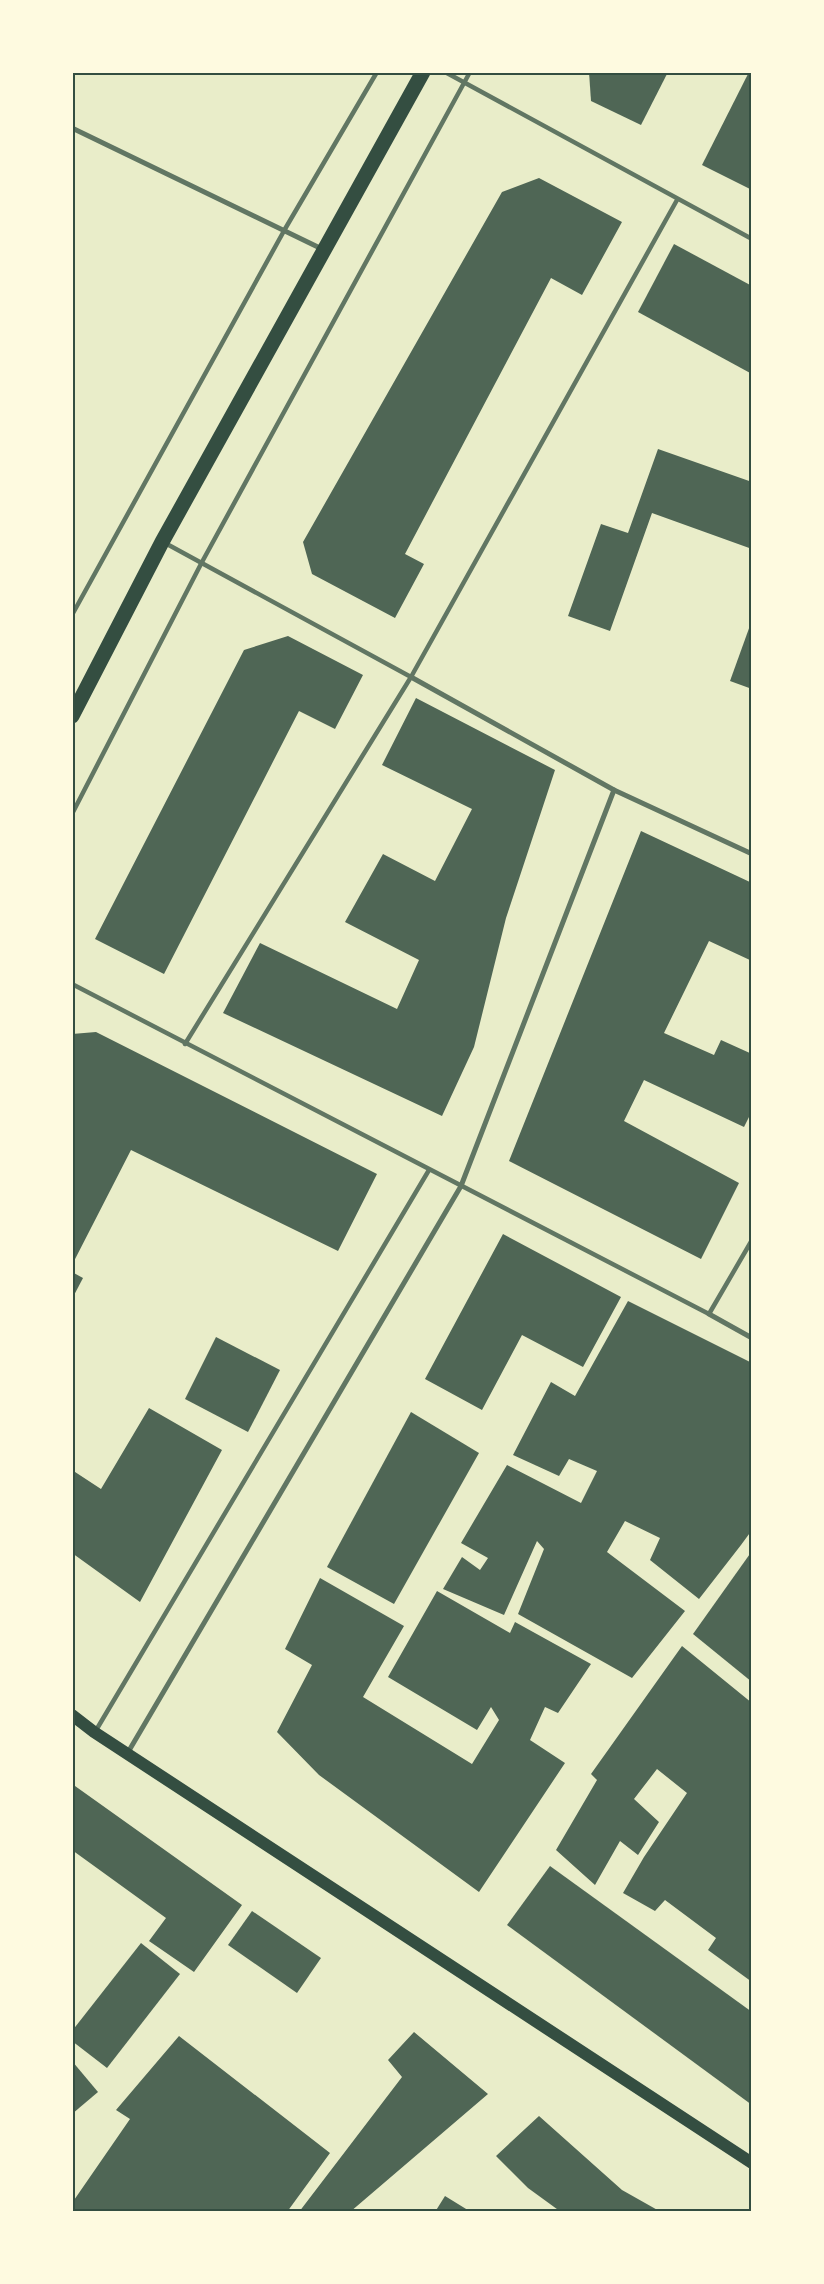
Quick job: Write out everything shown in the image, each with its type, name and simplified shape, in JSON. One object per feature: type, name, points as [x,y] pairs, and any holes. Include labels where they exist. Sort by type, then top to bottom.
[{"type":"main road","points":[[72,716],[162,542],[423,72]]},
{"type":"main road","points":[[72,1715],[94,1732],[752,2163]]},
{"type":"street","points":[[72,128],[285,229],[325,251]]},
{"type":"street","points":[[411,676],[614,790],[750,853],[752,849]]},
{"type":"street","points":[[128,1754],[460,1186],[614,790]]},
{"type":"street","points":[[709,1314],[752,1338]]},
{"type":"lane","points":[[72,615],[285,229],[377,72]]},
{"type":"lane","points":[[445,72],[752,239]]},
{"type":"lane","points":[[72,814],[202,562],[470,72]]},
{"type":"lane","points":[[185,1044],[411,676],[677,200]]},
{"type":"lane","points":[[162,542],[411,676]]},
{"type":"lane","points":[[72,984],[709,1314],[752,1240]]},
{"type":"lane","points":[[94,1732],[429,1170]]},
{"type":"building","points":[[589,72],[668,72],[641,125],[591,101]]},
{"type":"building","points":[[749,72],[752,72],[752,190],[702,165]]},
{"type":"building","points":[[539,178],[622,222],[582,295],[551,278],[405,554],[424,564],[395,618],[312,574],[303,542],[502,192]]},
{"type":"building","points":[[674,244],[752,286],[752,374],[638,312]]},
{"type":"building","points":[[658,449],[752,482],[752,549],[652,513],[610,631],[568,616],[601,524],[628,533]]},
{"type":"building","points":[[752,620],[752,689],[730,681]]},
{"type":"building","points":[[288,636],[363,675],[335,729],[299,711],[164,974],[95,939],[244,650]]},
{"type":"building","points":[[416,698],[555,770],[506,918],[474,1047],[442,1116],[223,1013],[260,943],[397,1009],[419,960],[345,922],[383,854],[435,881],[472,809],[382,765]]},
{"type":"building","points":[[641,831],[752,883],[752,961],[709,941],[664,1033],[714,1055],[721,1040],[752,1054],[752,1111],[744,1127],[644,1080],[624,1121],[739,1183],[701,1259],[509,1161]]},
{"type":"building","points":[[96,1032],[377,1174],[338,1251],[131,1150],[72,1265],[72,1034]]},
{"type":"building","points":[[503,1234],[621,1297],[583,1367],[522,1335],[482,1410],[425,1379]]},
{"type":"building","points":[[72,1272],[83,1278],[72,1299]]},
{"type":"building","points":[[628,1301],[752,1363],[752,1530],[741,1545],[699,1599],[650,1560],[660,1538],[625,1521],[607,1552],[685,1611],[632,1678],[518,1614],[544,1549],[537,1541],[504,1615],[443,1589],[462,1557],[480,1570],[488,1558],[461,1543],[507,1465],[581,1503],[597,1471],[569,1459],[559,1476],[513,1455],[551,1382],[575,1396]]},
{"type":"building","points":[[216,1337],[280,1370],[248,1432],[185,1399]]},
{"type":"building","points":[[149,1408],[222,1450],[140,1602],[72,1553],[72,1470],[101,1489]]},
{"type":"building","points":[[411,1412],[479,1453],[394,1604],[327,1567]]},
{"type":"building","points":[[752,1551],[752,1682],[693,1634]]},
{"type":"building","points":[[320,1578],[404,1626],[363,1697],[472,1764],[499,1720],[491,1707],[477,1730],[388,1677],[437,1591],[510,1633],[515,1622],[591,1664],[558,1713],[545,1707],[530,1740],[565,1763],[479,1892],[319,1775],[277,1732],[312,1665],[285,1649]]},
{"type":"building","points":[[682,1646],[752,1703],[752,1982],[708,1950],[716,1938],[665,1900],[655,1911],[623,1893],[687,1793],[657,1769],[634,1799],[659,1822],[638,1855],[620,1841],[595,1885],[556,1850],[597,1780],[591,1774]]},
{"type":"building","points":[[75,1786],[242,1905],[194,1972],[149,1941],[166,1918],[72,1850],[72,1790]]},
{"type":"building","points":[[550,1866],[752,2012],[752,2105],[507,1925]]},
{"type":"building","points":[[252,1911],[321,1958],[297,1993],[228,1945]]},
{"type":"building","points":[[141,1943],[180,1974],[107,2068],[72,2041],[72,2031]]},
{"type":"building","points":[[414,2032],[488,2094],[350,2212],[299,2212],[402,2077],[388,2060]]},
{"type":"building","points":[[179,2036],[330,2153],[287,2212],[72,2212],[72,2203],[130,2119],[116,2110]]},
{"type":"building","points":[[72,2061],[98,2092],[72,2114]]},
{"type":"building","points":[[539,2116],[622,2190],[661,2212],[561,2212],[528,2188],[496,2156]]},
{"type":"building","points":[[445,2196],[471,2212],[435,2212]]}]
